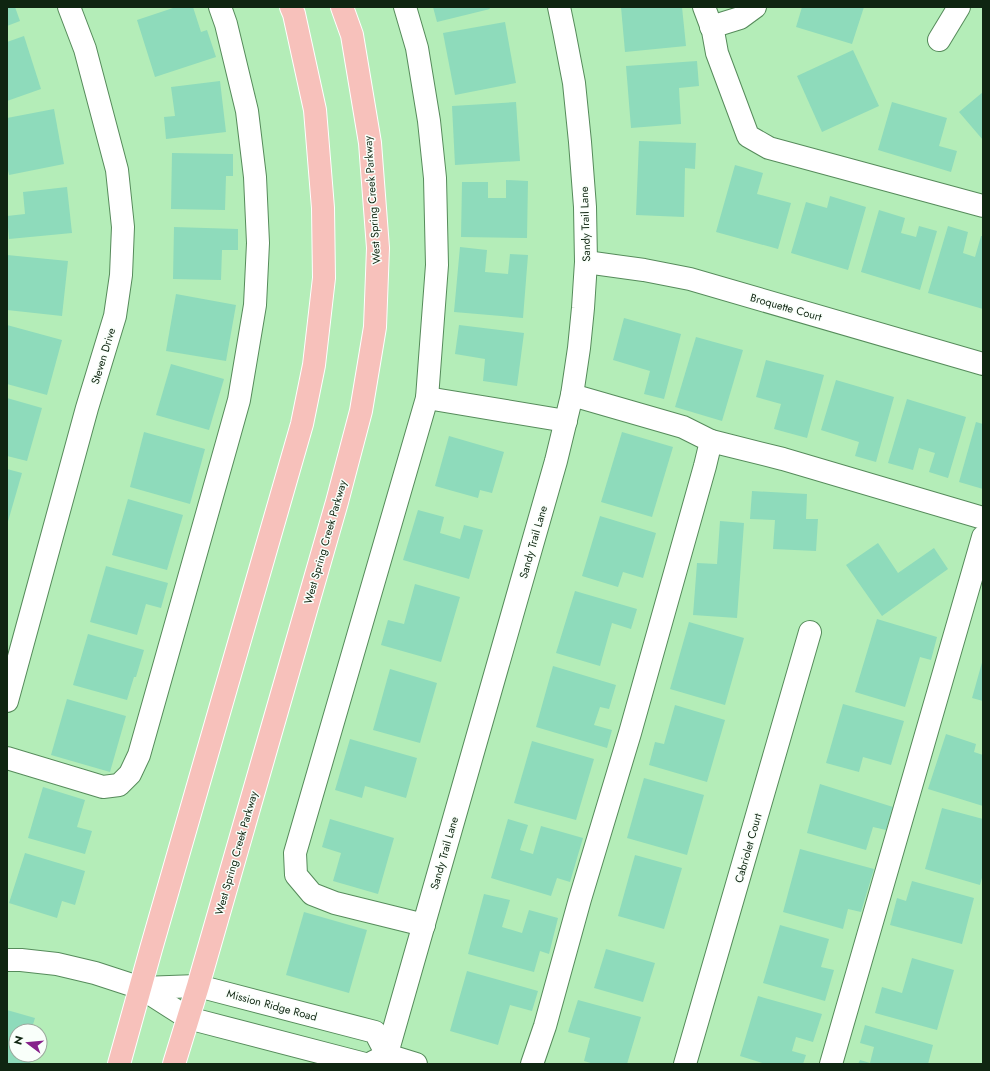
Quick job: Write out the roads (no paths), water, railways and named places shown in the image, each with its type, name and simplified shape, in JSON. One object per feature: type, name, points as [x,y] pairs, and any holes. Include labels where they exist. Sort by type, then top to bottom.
[{"type":"main road","points":[[119,1064],[302,424],[314,365],[324,278],[323,208],[315,110],[294,14],[291,7]]},
{"type":"main road","name":"West Spring Creek Parkway","points":[[174,1064],[198,986],[337,502],[361,411],[375,326],[378,248],[370,143],[352,35],[342,7]]},
{"type":"street","name":"Steven Drive","points":[[7,701],[87,408],[115,316],[121,275],[123,227],[117,170],[85,49],[69,7]]},
{"type":"street","points":[[7,758],[103,787],[119,785],[130,774],[139,755],[239,400],[255,305],[258,243],[255,177],[247,111],[226,24],[220,7]]},
{"type":"street","points":[[405,7],[417,48],[429,121],[435,178],[437,266],[427,398],[295,853],[296,875],[312,894],[335,903],[424,925]]},
{"type":"street","name":"Sandy Trail Lane","points":[[380,1061],[424,925],[556,461],[572,395],[583,315],[586,262],[585,207],[580,135],[574,83],[559,7]]},
{"type":"street","points":[[755,7],[740,18],[708,17],[717,53],[748,136],[769,148],[983,206]]},
{"type":"street","points":[[939,40],[959,7]]},
{"type":"street","name":"Broquette Court","points":[[586,262],[644,270],[690,279],[983,364]]},
{"type":"street","points":[[572,395],[683,427],[711,441],[783,459],[983,518]]},
{"type":"street","points":[[427,398],[566,420]]},
{"type":"street","points":[[532,1064],[545,1026],[630,733],[711,441]]},
{"type":"street","points":[[831,1064],[983,536]]},
{"type":"street","name":"Cabriolet Court","points":[[685,1064],[810,632]]},
{"type":"street","name":"Mission Ridge Road","points":[[7,960],[57,964],[95,974],[141,988],[188,1018],[365,1064]]},
{"type":"street","name":"Mission Ridge Road","points":[[141,988],[198,986],[375,1032],[380,1061]]},
{"type":"street","points":[[380,1061],[416,1064]]}]
